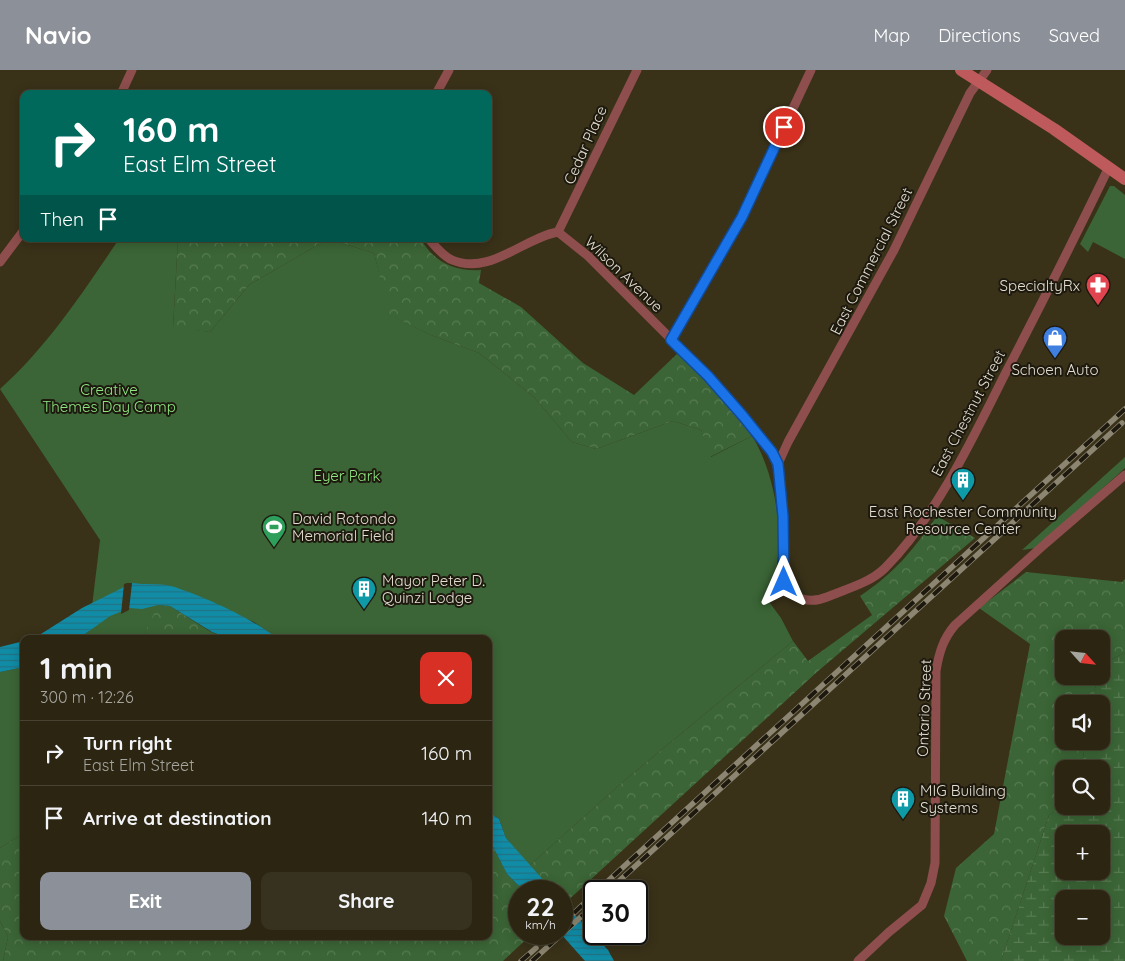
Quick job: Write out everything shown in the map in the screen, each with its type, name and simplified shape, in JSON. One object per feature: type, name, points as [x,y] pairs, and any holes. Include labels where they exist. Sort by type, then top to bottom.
[{"type":"street","points":[[123,90],[132,70]]},
{"type":"street","points":[[438,90],[449,70]]},
{"type":"street","name":"Cedar Place","points":[[558,232],[637,70]]},
{"type":"street","points":[[671,340],[742,217],[811,70]]},
{"type":"street","points":[[961,70],[1109,167],[1125,180]]},
{"type":"street","name":"East Commercial Street","points":[[778,464],[788,442],[886,266],[970,93],[987,70]]},
{"type":"street","name":"East Chestnut Street","points":[[788,591],[797,598],[816,601],[866,581],[884,569],[921,522],[968,449],[1109,167]]},
{"type":"street","points":[[432,242],[451,260],[469,264],[488,262],[544,234],[558,232]]},
{"type":"street","name":"Wilson Avenue","points":[[558,232],[588,256],[708,376],[772,452],[778,464],[783,516],[784,582],[788,591]]},
{"type":"street","points":[[0,262],[20,235]]},
{"type":"street","name":"Ontario Street","points":[[858,961],[922,905],[932,884],[935,863],[936,671],[938,656],[944,640],[955,625],[1125,475]]},
{"type":"green space","points":[[1110,186],[1114,186],[1125,195],[1125,259],[1093,242],[1088,252],[1080,244]]},
{"type":"green space","name":"Eyer Park","points":[[117,242],[178,242],[173,327],[210,332],[249,285],[323,242],[338,242],[374,253],[390,315],[431,335],[479,353],[534,397],[572,442],[596,449],[673,421],[701,430],[711,457],[752,436],[768,472],[778,516],[778,560],[774,581],[767,599],[781,618],[793,641],[625,780],[529,866],[506,838],[499,819],[492,814],[492,635],[272,635],[254,622],[169,586],[144,635],[84,635],[89,631],[100,540],[0,389],[34,355],[78,298]]},
{"type":"green space","points":[[178,242],[323,242],[249,285],[210,332],[173,328]]},
{"type":"green space","points":[[338,242],[423,242],[432,254],[446,264],[463,269],[481,270],[479,283],[521,307],[583,363],[634,395],[679,352],[723,399],[752,436],[710,457],[701,430],[673,421],[596,449],[572,442],[534,397],[479,353],[431,335],[389,315],[374,253]]},
{"type":"green space","points":[[1125,457],[1125,468],[1046,540],[1036,548],[1022,550]]},
{"type":"green space","points":[[937,516],[975,538],[817,672],[590,880],[583,880],[583,887],[573,896],[573,880],[542,880],[529,866],[625,780],[793,641],[808,661],[872,615],[860,596],[894,569]]},
{"type":"green space","points":[[1026,572],[1122,582],[1125,579],[1125,653],[1110,660],[1110,630],[1055,630],[1055,685],[1096,685],[1093,695],[1055,695],[1055,750],[1084,750],[1083,760],[1055,760],[1055,811],[1049,815],[1001,961],[967,961],[944,916],[956,868],[994,834],[1030,644],[979,608]]},
{"type":"green space","points":[[158,605],[170,606],[211,632],[220,635],[144,635]]},
{"type":"green space","points":[[1125,653],[1125,961],[1001,961],[1049,815],[1055,811],[1055,815],[1110,815],[1110,760],[1083,760],[1084,750],[1110,750],[1110,695],[1093,695],[1096,685],[1110,685],[1110,660]]},
{"type":"green space","points":[[20,668],[20,836],[0,848],[0,672]]},
{"type":"green space","points":[[20,836],[20,940],[492,940],[492,845],[507,874],[513,880],[508,880],[508,945],[520,945],[503,961],[3,961],[8,937],[0,921],[0,848]]},
{"type":"green space","points":[[0,921],[8,937],[3,961],[0,961]]},
{"type":"water","points":[[132,583],[171,586],[227,608],[273,635],[220,635],[170,606],[158,605],[142,609],[130,608],[110,616],[84,635],[39,635],[82,608]]},
{"type":"water","points":[[20,642],[20,668],[0,672],[0,647]]},
{"type":"water","points":[[492,814],[499,819],[506,838],[543,880],[513,880],[507,874],[492,845]]},
{"type":"water","points":[[573,913],[583,923],[583,945],[603,945],[614,961],[585,961],[571,945],[573,945]]},
{"type":"pier","points":[[132,583],[129,610],[121,614],[124,584]]},
{"type":"railway","points":[[609,880],[1125,409]]},
{"type":"railway","points":[[620,880],[1122,423]]},
{"type":"railway","points":[[574,913],[583,904]]},
{"type":"railway","points":[[532,961],[583,915]]},
{"type":"railway","points":[[521,961],[536,948]]},
{"type":"place","name":"SpecialtyRx","points":[[1098,306]]},
{"type":"place","name":"Schoen Auto","points":[[1055,359]]},
{"type":"place","name":"East Rochester Community Resource Center","points":[[963,501]]},
{"type":"place","name":"David Rotondo Memorial Field","points":[[274,548]]},
{"type":"place","name":"Mayor Peter D. Quinzi Lodge","points":[[364,610]]},
{"type":"place","name":"MIG Building Systems","points":[[903,820]]},
{"type":"route","points":[[784,127],[742,217],[671,340],[708,376],[743,416],[772,452],[778,464],[783,516],[784,582]]},
{"type":"park label","name":"Creative Themes Day Camp","points":[[109,398]]}]
